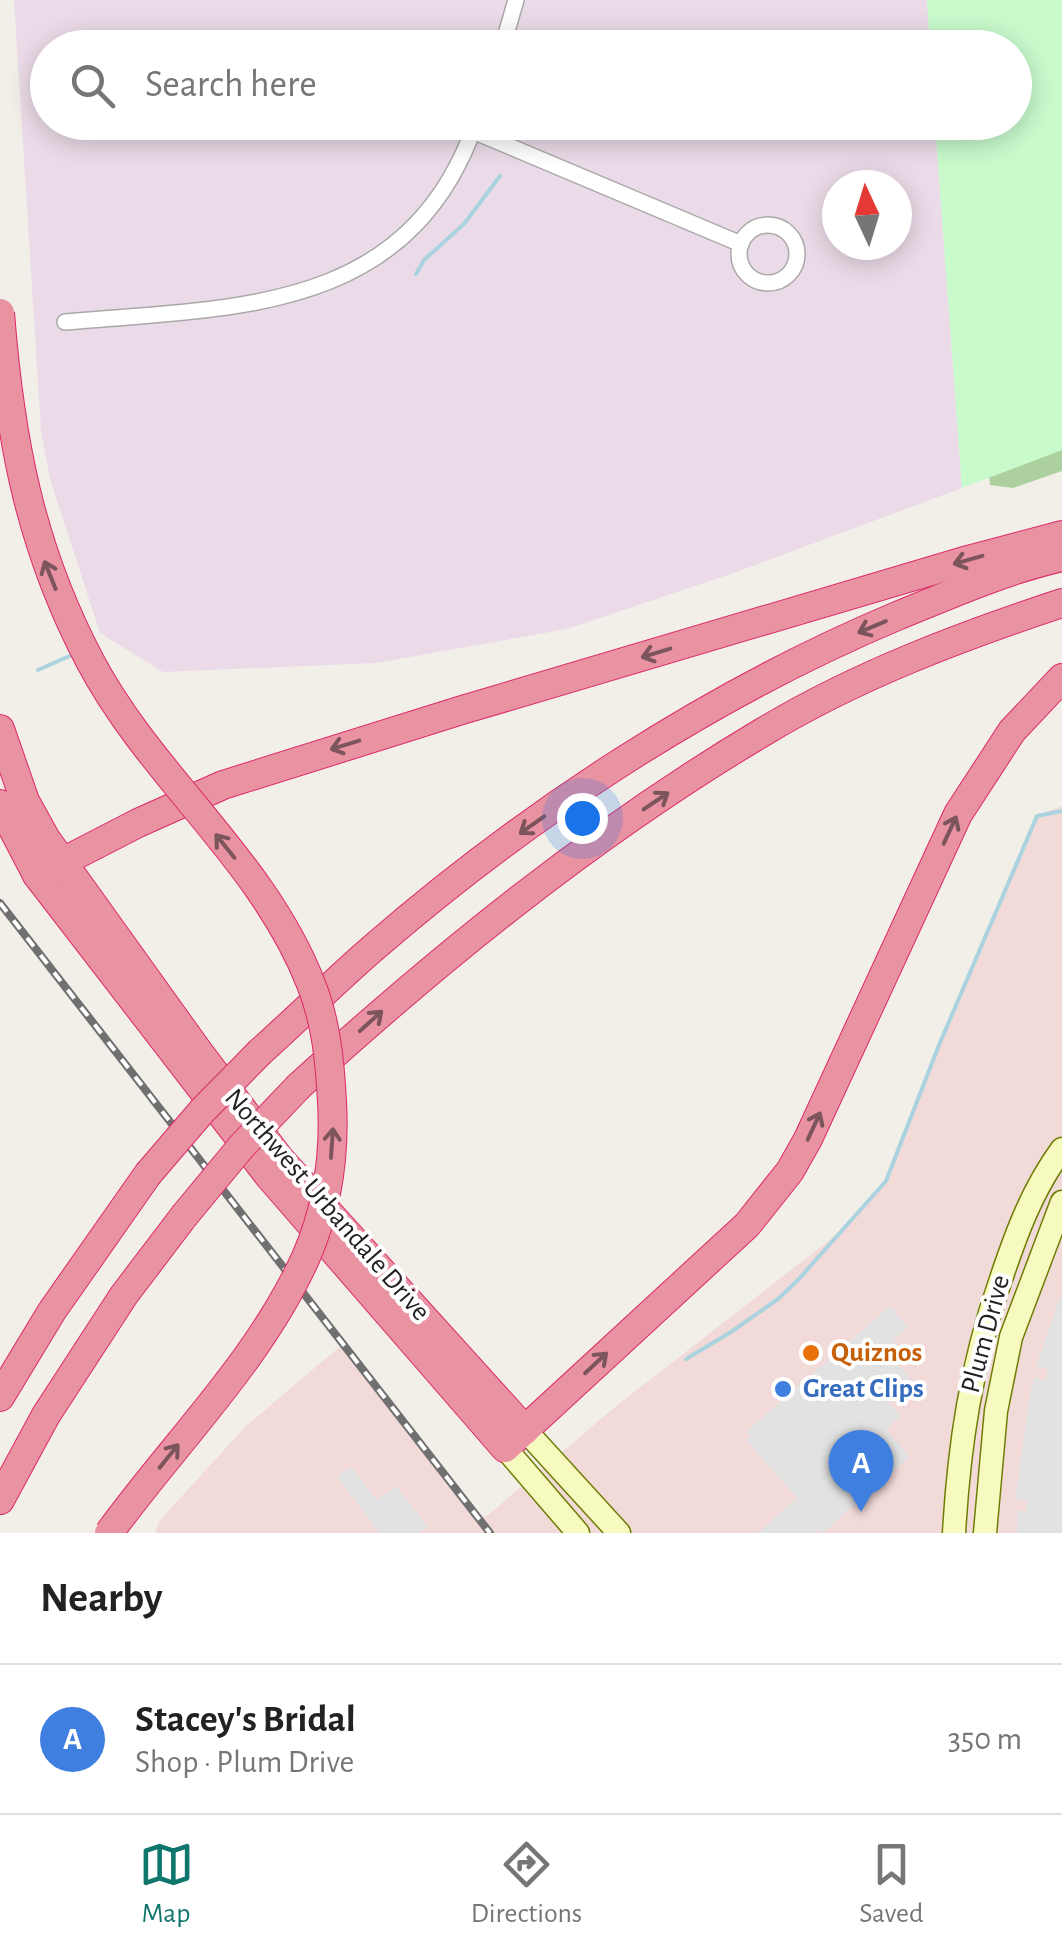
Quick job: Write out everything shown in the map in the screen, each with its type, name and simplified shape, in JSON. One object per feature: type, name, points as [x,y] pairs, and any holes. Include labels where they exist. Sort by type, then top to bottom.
[{"type":"highway","points":[[0,313],[8,404],[20,474],[30,518],[59,597],[92,666],[124,716],[254,882],[287,933],[312,985],[332,1074],[330,1178],[307,1254],[264,1334],[108,1533]]},
{"type":"highway","points":[[49,869],[138,823],[241,778],[1062,535]]},
{"type":"highway","points":[[0,1397],[52,1311],[148,1174],[202,1110],[371,949],[464,874],[709,706],[856,633],[964,588],[1062,557]]},
{"type":"highway","points":[[0,1500],[46,1414],[124,1295],[184,1216],[299,1086],[454,949],[606,834],[764,731],[860,681],[973,632],[1062,603]]},
{"type":"highway","points":[[515,1439],[747,1224],[790,1171],[958,814],[1012,731],[1062,678]]},
{"type":"highway","name":"Northwest Urbandale Drive","points":[[3,739],[49,869]]},
{"type":"highway","name":"Northwest Urbandale Drive","points":[[0,804],[9,827],[49,869],[269,1176],[515,1439]]},
{"type":"street","points":[[507,30],[516,0]]},
{"type":"street","points":[[65,322],[274,301],[334,281],[381,254],[421,218],[453,175],[468,140]]},
{"type":"street","points":[[504,140],[741,244]]},
{"type":"street","name":"Plum Drive","points":[[954,1533],[961,1439],[984,1322],[1018,1226],[1044,1174],[1062,1149]]},
{"type":"street","name":"Plum Drive","points":[[985,1533],[996,1411],[1011,1337],[1062,1202]]},
{"type":"street","name":"Northwest Urbandale Drive","points":[[515,1439],[578,1533]]},
{"type":"street","name":"Northwest Urbandale Drive","points":[[515,1439],[619,1533]]},
{"type":"shaded area","points":[[14,0],[927,0],[929,30],[30,30],[30,140],[936,140],[962,488],[734,573],[567,629],[376,663],[163,672],[100,633],[50,479],[41,431]]},
{"type":"shaded area","points":[[1062,806],[1062,1533],[155,1533],[160,1520],[246,1426],[343,1344],[481,1521],[615,1407],[836,1235],[886,1181],[939,1045],[1037,816]]},
{"type":"shaded area","points":[[1062,1292],[1062,1533],[1017,1533],[1017,1511],[1026,1511],[1027,1500],[1015,1499],[1030,1393],[1034,1377],[1045,1380],[1048,1369],[1036,1366]]},
{"type":"shaded area","points":[[890,1306],[908,1327],[893,1340],[907,1356],[898,1364],[911,1379],[887,1400],[901,1416],[886,1429],[910,1457],[823,1533],[758,1533],[797,1498],[746,1440],[750,1436],[746,1432]]},
{"type":"shaded area","points":[[351,1467],[377,1500],[396,1486],[428,1527],[419,1533],[380,1533],[337,1477]]},
{"type":"green space","points":[[927,0],[1062,0],[1062,450],[962,488],[936,140],[1032,140],[1032,30],[929,30]]},
{"type":"green space","points":[[1062,420],[1062,471],[1013,488],[990,485],[989,473]]},
{"type":"waterway","points":[[416,274],[424,260],[464,224],[500,176]]},
{"type":"waterway","points":[[38,670],[74,654]]},
{"type":"waterway","points":[[686,1359],[778,1299],[886,1181],[939,1045],[1037,816],[1062,811]]},
{"type":"railway","points":[[0,903],[490,1533]]},
{"type":"place","name":"Quiznos","points":[[811,1353]]},
{"type":"place","name":"Great Clips","points":[[783,1389]]},
{"type":"place","name":"Stacey's Bridal","points":[[861,1512]]}]
